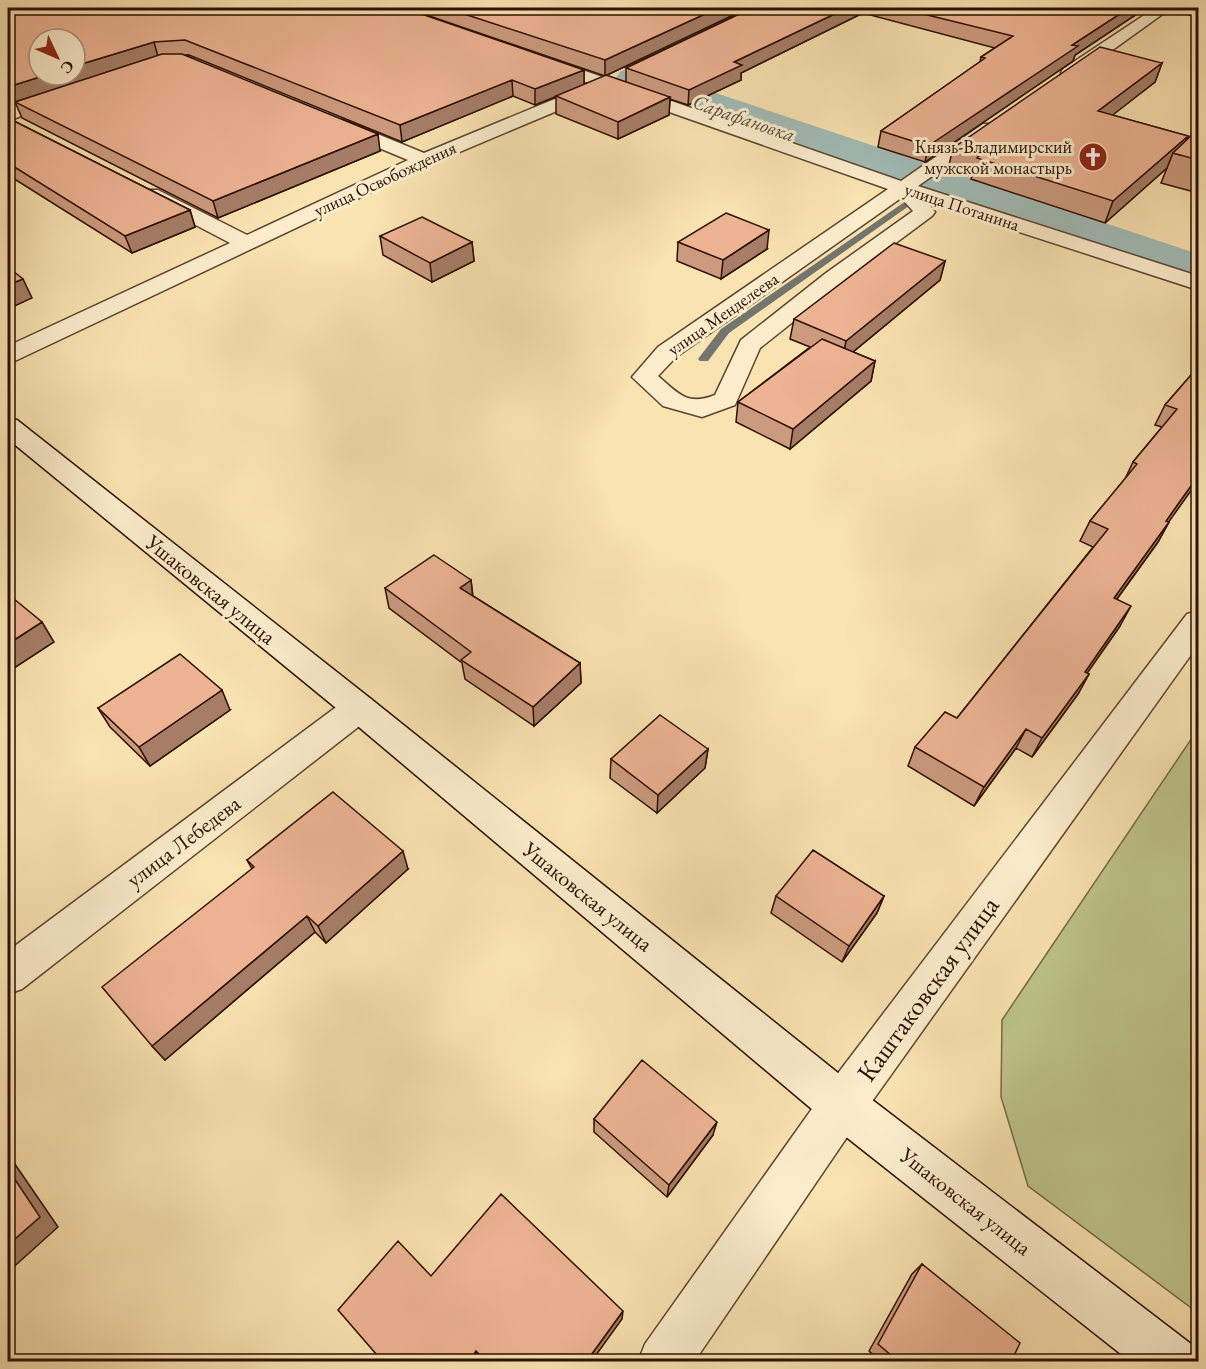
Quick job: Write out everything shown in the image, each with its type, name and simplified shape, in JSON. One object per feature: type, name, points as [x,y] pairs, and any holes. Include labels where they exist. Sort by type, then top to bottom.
[{"type":"street","points":[[1057,81],[1164,8]]},
{"type":"street","name":"улица Потанина","points":[[530,57],[903,188],[1198,283]]},
{"type":"street","name":"улица Освобождения","points":[[8,355],[424,160],[627,74]]},
{"type":"street","points":[[11,121],[19,109],[75,91]]},
{"type":"street","points":[[317,115],[424,160]]},
{"type":"street","name":"улица Менделеева","points":[[903,188],[925,212],[834,278],[749,345],[726,400],[702,410],[672,401],[644,377],[667,352],[999,121]]},
{"type":"street","points":[[132,185],[247,243]]},
{"type":"street","name":"Ушаковская улица","points":[[8,426],[359,708],[842,1105],[1173,1362]]},
{"type":"street","name":"Каштаковская улица","points":[[663,1362],[842,1105],[1198,622]]},
{"type":"street","name":"улица Лебедева","points":[[8,975],[359,708]]},
{"type":"green space","points":[[1198,729],[1198,1313],[1028,1186],[1001,1097],[1002,1020]]},
{"type":"building","points":[[8,8],[404,8],[584,70],[535,89],[512,80],[400,125],[185,40],[154,42],[87,62],[87,27],[27,27],[27,81],[8,87]]},
{"type":"building","points":[[446,8],[570,8],[590,14],[607,8],[718,8],[605,60]]},
{"type":"building","points":[[752,8],[847,8],[734,62],[742,65],[689,90],[626,68]]},
{"type":"building","points":[[899,8],[1129,8],[1072,45],[1078,46],[928,146],[881,131],[1013,36]]},
{"type":"building","points":[[1100,47],[1162,63],[1098,111],[1188,136],[1113,201],[977,158],[979,156],[953,148]]},
{"type":"building","points":[[162,54],[182,54],[378,134],[213,201],[15,102],[61,87],[87,87],[87,78]]},
{"type":"building","points":[[606,75],[670,97],[618,122],[556,96]]},
{"type":"building","points":[[8,118],[190,210],[125,236],[8,163]]},
{"type":"building","points":[[1198,129],[1198,160],[1173,153]]},
{"type":"building","points":[[726,213],[769,230],[723,260],[678,242]]},
{"type":"building","points":[[422,217],[472,242],[430,263],[380,236]]},
{"type":"building","points":[[894,243],[945,261],[846,341],[794,319]]},
{"type":"building","points":[[8,267],[23,279],[8,285]]},
{"type":"building","points":[[822,339],[875,361],[793,429],[738,402]]},
{"type":"building","points":[[1198,367],[1198,476],[1166,521],[1169,522],[1114,598],[1131,606],[1085,672],[1089,674],[1042,738],[1026,729],[984,787],[915,747],[945,712],[957,718],[1108,529],[1090,521],[1137,464],[1133,462],[1177,409],[1165,405]]},
{"type":"building","points":[[434,555],[471,580],[460,588],[580,663],[533,707],[461,660],[471,652],[385,588]]},
{"type":"building","points":[[8,594],[42,622],[8,644]]},
{"type":"building","points":[[180,654],[222,690],[139,747],[98,708]]},
{"type":"building","points":[[660,715],[708,749],[658,795],[611,759]]},
{"type":"building","points":[[333,792],[403,851],[318,926],[307,916],[152,1046],[102,987],[254,867],[247,860]]},
{"type":"building","points":[[813,850],[884,896],[849,946],[776,896]]},
{"type":"building","points":[[642,1060],[717,1122],[669,1185],[594,1119]]},
{"type":"building","points":[[8,1169],[40,1217],[8,1245]]},
{"type":"building","points":[[501,1194],[623,1311],[586,1362],[486,1362],[476,1351],[469,1362],[383,1362],[338,1310],[398,1241],[431,1276]]},
{"type":"building","points":[[922,1264],[1020,1343],[1011,1362],[899,1362],[878,1344]]},
{"type":"waterway","name":"Сарафановка","points":[[788,8],[636,81],[910,174]]},
{"type":"waterway","name":"Сарафановка","points":[[925,180],[1198,273]]},
{"type":"waterway","points":[[704,359],[725,331],[903,206]]},
{"type":"place","name":"Князь-Владимирский мужской монастырь","points":[[1093,157]]}]
